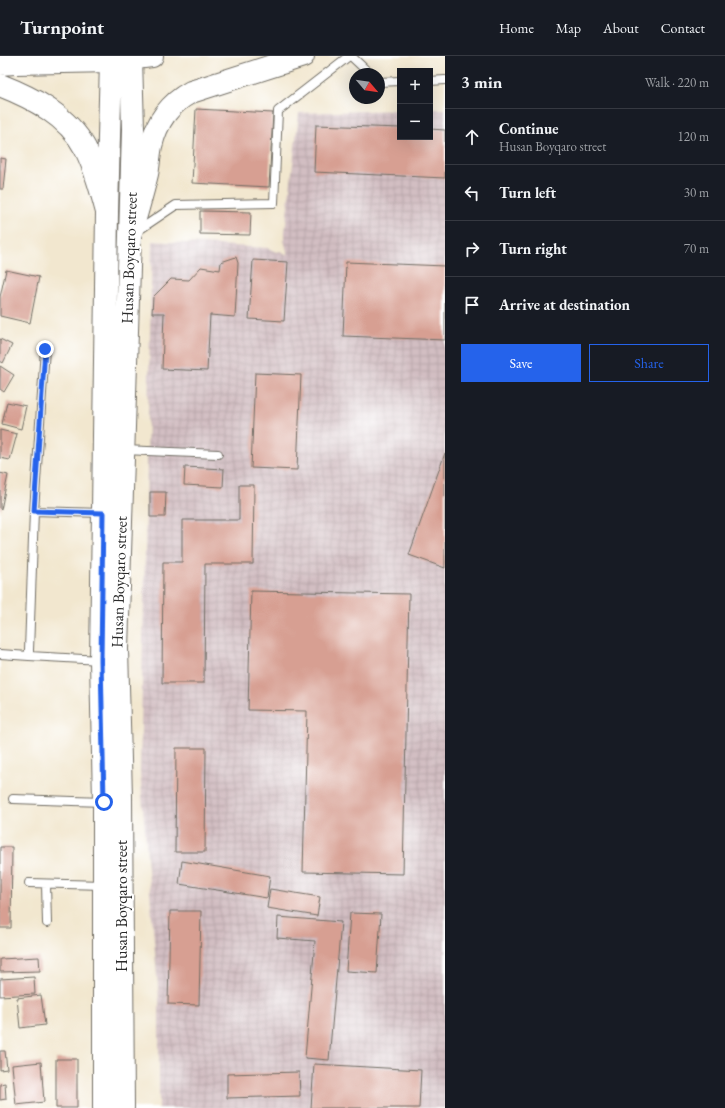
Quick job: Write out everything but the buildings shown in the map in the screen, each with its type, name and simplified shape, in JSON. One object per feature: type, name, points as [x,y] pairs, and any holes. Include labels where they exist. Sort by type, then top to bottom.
[{"type":"main road","points":[[0,64],[152,56]]},
{"type":"main road","points":[[130,236],[147,172],[151,146],[157,129],[163,116],[180,98],[191,92],[303,56]]},
{"type":"main road","name":"Husan Boyqaro street","points":[[121,58],[107,212],[121,817],[123,1108]]},
{"type":"main road","name":"Husan Boyqaro street","points":[[104,1108],[104,802],[101,660],[103,513],[113,449],[130,236],[132,129],[121,58]]},
{"type":"main road","points":[[0,86],[20,93],[45,107],[71,129],[84,147],[89,158],[102,191],[107,212]]},
{"type":"lane","points":[[130,236],[176,205],[274,203],[278,111],[350,56],[363,68]]},
{"type":"lane","points":[[433,80],[445,80]]},
{"type":"lane","points":[[385,82],[397,81]]},
{"type":"lane","points":[[29,656],[34,511],[45,349]]},
{"type":"lane","points":[[113,449],[218,454]]},
{"type":"lane","points":[[34,511],[103,513]]},
{"type":"lane","points":[[0,654],[101,660]]},
{"type":"lane","points":[[13,799],[104,802]]},
{"type":"lane","points":[[29,883],[104,885]]},
{"type":"lane","points":[[46,884],[47,923]]},
{"type":"shaded area","points":[[433,109],[445,109],[445,1108],[159,1108],[159,1000],[140,772],[152,241],[268,248],[288,255],[284,240],[299,113],[397,110],[397,140],[433,140]]},
{"type":"route","points":[[45,349],[34,511],[103,513],[101,660],[104,802]]}]
